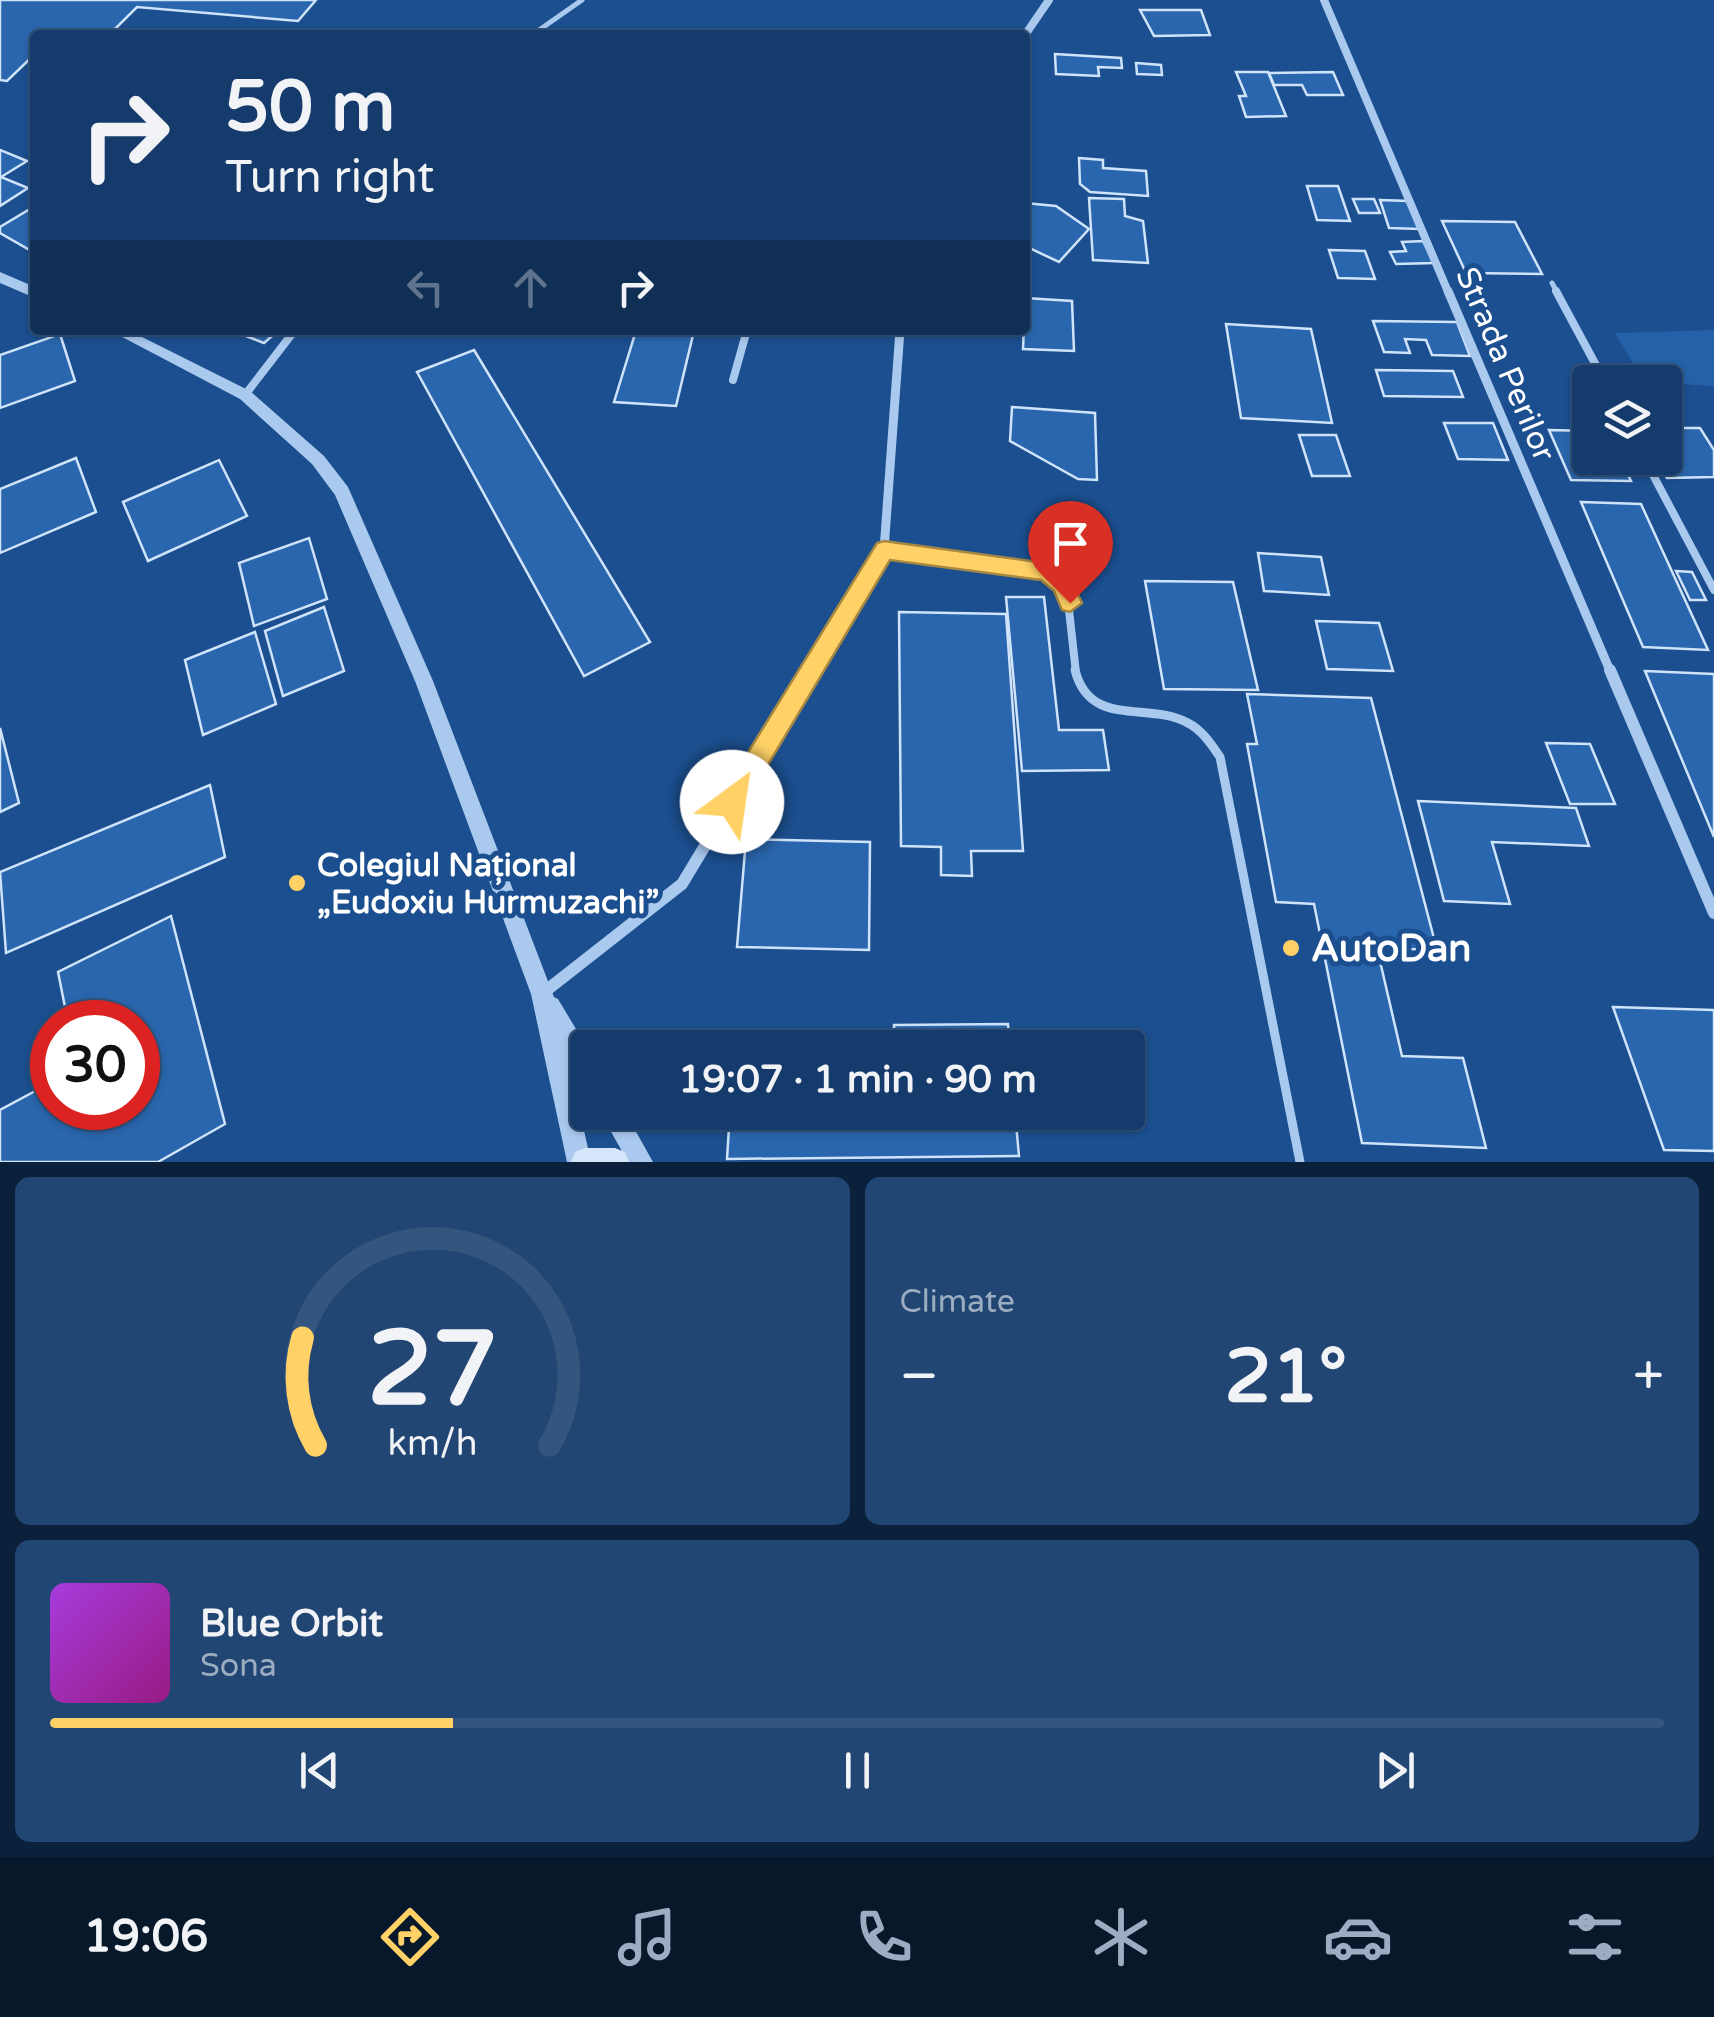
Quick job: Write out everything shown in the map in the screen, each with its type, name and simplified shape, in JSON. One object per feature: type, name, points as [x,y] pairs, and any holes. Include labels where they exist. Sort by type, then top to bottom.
[{"type":"main road","points":[[582,1162],[616,1162]]},
{"type":"street","points":[[1028,30],[1049,0]]},
{"type":"street","name":"Strada Perilor","points":[[1324,0],[1714,913]]},
{"type":"street","points":[[0,277],[30,291]]},
{"type":"street","points":[[126,335],[245,395],[318,460],[342,492],[424,681],[542,994],[582,1162]]},
{"type":"street","points":[[542,994],[682,884],[884,550],[900,335]]},
{"type":"street","points":[[542,994],[570,1041]]},
{"type":"street","points":[[622,1130],[641,1162]]},
{"type":"lane","points":[[539,30],[582,0]]},
{"type":"lane","points":[[1552,283],[1595,365]]},
{"type":"lane","points":[[245,395],[291,335]]},
{"type":"lane","points":[[733,380],[746,335]]},
{"type":"lane","points":[[1653,475],[1714,590]]},
{"type":"lane","points":[[884,550],[1046,572],[1063,585],[1070,603],[1079,681],[1086,695],[1115,710],[1180,717],[1210,738],[1220,756],[1300,1162]]},
{"type":"shaded area","points":[[1714,330],[1714,386],[1682,384],[1682,365],[1634,365],[1615,333]]},
{"type":"building","points":[[0,0],[316,0],[298,21],[137,7],[114,30],[30,30],[30,59],[7,81],[0,80]]},
{"type":"building","points":[[1140,10],[1201,10],[1210,35],[1154,36]]},
{"type":"building","points":[[1055,54],[1121,58],[1122,68],[1098,67],[1099,76],[1056,74]]},
{"type":"building","points":[[1136,63],[1161,65],[1162,75],[1137,74]]},
{"type":"building","points":[[1236,72],[1268,72],[1286,116],[1246,117],[1239,96],[1246,96]]},
{"type":"building","points":[[1333,72],[1343,95],[1307,95],[1302,85],[1274,85],[1269,73]]},
{"type":"building","points":[[0,150],[27,161],[1,177],[28,188],[0,206]]},
{"type":"building","points":[[1079,158],[1103,160],[1103,168],[1146,171],[1148,196],[1090,192],[1080,184]]},
{"type":"building","points":[[1307,186],[1338,186],[1350,221],[1317,220]]},
{"type":"building","points":[[1089,198],[1124,199],[1125,216],[1143,221],[1148,263],[1093,260]]},
{"type":"building","points":[[1353,199],[1374,199],[1380,213],[1359,213]]},
{"type":"building","points":[[1380,200],[1409,201],[1419,229],[1389,228]]},
{"type":"building","points":[[1030,203],[1056,206],[1089,229],[1059,262],[1030,248]]},
{"type":"building","points":[[30,209],[30,250],[0,233],[0,227]]},
{"type":"building","points":[[1442,221],[1515,222],[1542,274],[1466,273]]},
{"type":"building","points":[[1423,241],[1434,263],[1396,264],[1390,252],[1406,251],[1402,242]]},
{"type":"building","points":[[1329,250],[1365,251],[1375,279],[1338,278]]},
{"type":"building","points":[[1030,298],[1072,301],[1074,351],[1023,349],[1024,335],[1030,335]]},
{"type":"building","points":[[1373,321],[1457,322],[1470,356],[1432,355],[1426,340],[1405,339],[1410,353],[1384,352]]},
{"type":"building","points":[[1226,324],[1311,329],[1332,423],[1241,418]]},
{"type":"building","points":[[60,335],[75,381],[0,408],[0,355]]},
{"type":"building","points":[[243,335],[273,335],[264,343]]},
{"type":"building","points":[[635,335],[693,335],[676,406],[614,402]]},
{"type":"building","points":[[474,350],[650,642],[584,676],[417,372]]},
{"type":"building","points":[[1376,370],[1453,371],[1463,397],[1384,396]]},
{"type":"building","points":[[1012,407],[1095,413],[1097,480],[1078,479],[1010,441]]},
{"type":"building","points":[[1444,423],[1493,423],[1508,460],[1458,459]]},
{"type":"building","points":[[1682,428],[1700,428],[1714,450],[1714,477],[1665,475],[1682,475]]},
{"type":"building","points":[[1549,430],[1572,431],[1572,475],[1628,475],[1631,481],[1571,480]]},
{"type":"building","points":[[1299,435],[1336,435],[1350,476],[1312,476]]},
{"type":"building","points":[[76,458],[96,512],[0,553],[0,489]]},
{"type":"building","points":[[219,460],[247,516],[148,561],[123,502]]},
{"type":"building","points":[[1581,502],[1641,504],[1708,650],[1643,647]]},
{"type":"building","points":[[309,538],[327,599],[254,626],[239,563]]},
{"type":"building","points":[[1258,553],[1321,557],[1329,595],[1264,591]]},
{"type":"building","points":[[1676,571],[1692,572],[1706,600],[1690,600]]},
{"type":"building","points":[[1145,581],[1233,582],[1258,690],[1164,689]]},
{"type":"building","points":[[1006,597],[1044,597],[1059,730],[1103,730],[1109,770],[1022,771]]},
{"type":"building","points":[[324,607],[344,671],[283,696],[265,631]]},
{"type":"building","points":[[899,612],[1006,614],[1023,851],[971,851],[972,876],[941,875],[941,847],[901,846]]},
{"type":"building","points":[[1316,621],[1379,623],[1393,671],[1327,669]]},
{"type":"building","points":[[255,632],[276,704],[203,735],[185,660]]},
{"type":"building","points":[[1645,671],[1714,674],[1714,837]]},
{"type":"building","points":[[1247,694],[1371,698],[1437,950],[1377,948],[1402,1056],[1463,1058],[1486,1148],[1362,1143],[1314,904],[1276,902],[1247,744],[1257,744]]},
{"type":"building","points":[[0,728],[19,803],[0,812]]},
{"type":"building","points":[[1546,743],[1590,744],[1615,804],[1570,804]]},
{"type":"building","points":[[210,785],[225,857],[6,953],[0,872]]},
{"type":"building","points":[[1418,801],[1576,808],[1589,846],[1492,842],[1510,904],[1444,901]]},
{"type":"building","points":[[746,839],[870,842],[869,950],[737,947]]},
{"type":"building","points":[[171,916],[225,1124],[158,1162],[0,1162],[0,1110],[30,1094],[30,1130],[160,1130],[160,1000],[64,1000],[58,972]]},
{"type":"building","points":[[1613,1007],[1714,1010],[1714,1151],[1664,1150]]},
{"type":"building","points":[[1008,1024],[1008,1030],[894,1030],[894,1025]]},
{"type":"building","points":[[729,1130],[1017,1130],[1019,1156],[727,1159]]},
{"type":"place","name":"Colegiul Național „Eudoxiu Hurmuzachi”","points":[[297,883]]},
{"type":"place","name":"AutoDan","points":[[1291,948]]},
{"type":"route","points":[[732,802],[884,550],[1046,572],[1063,585],[1070,603]]}]
